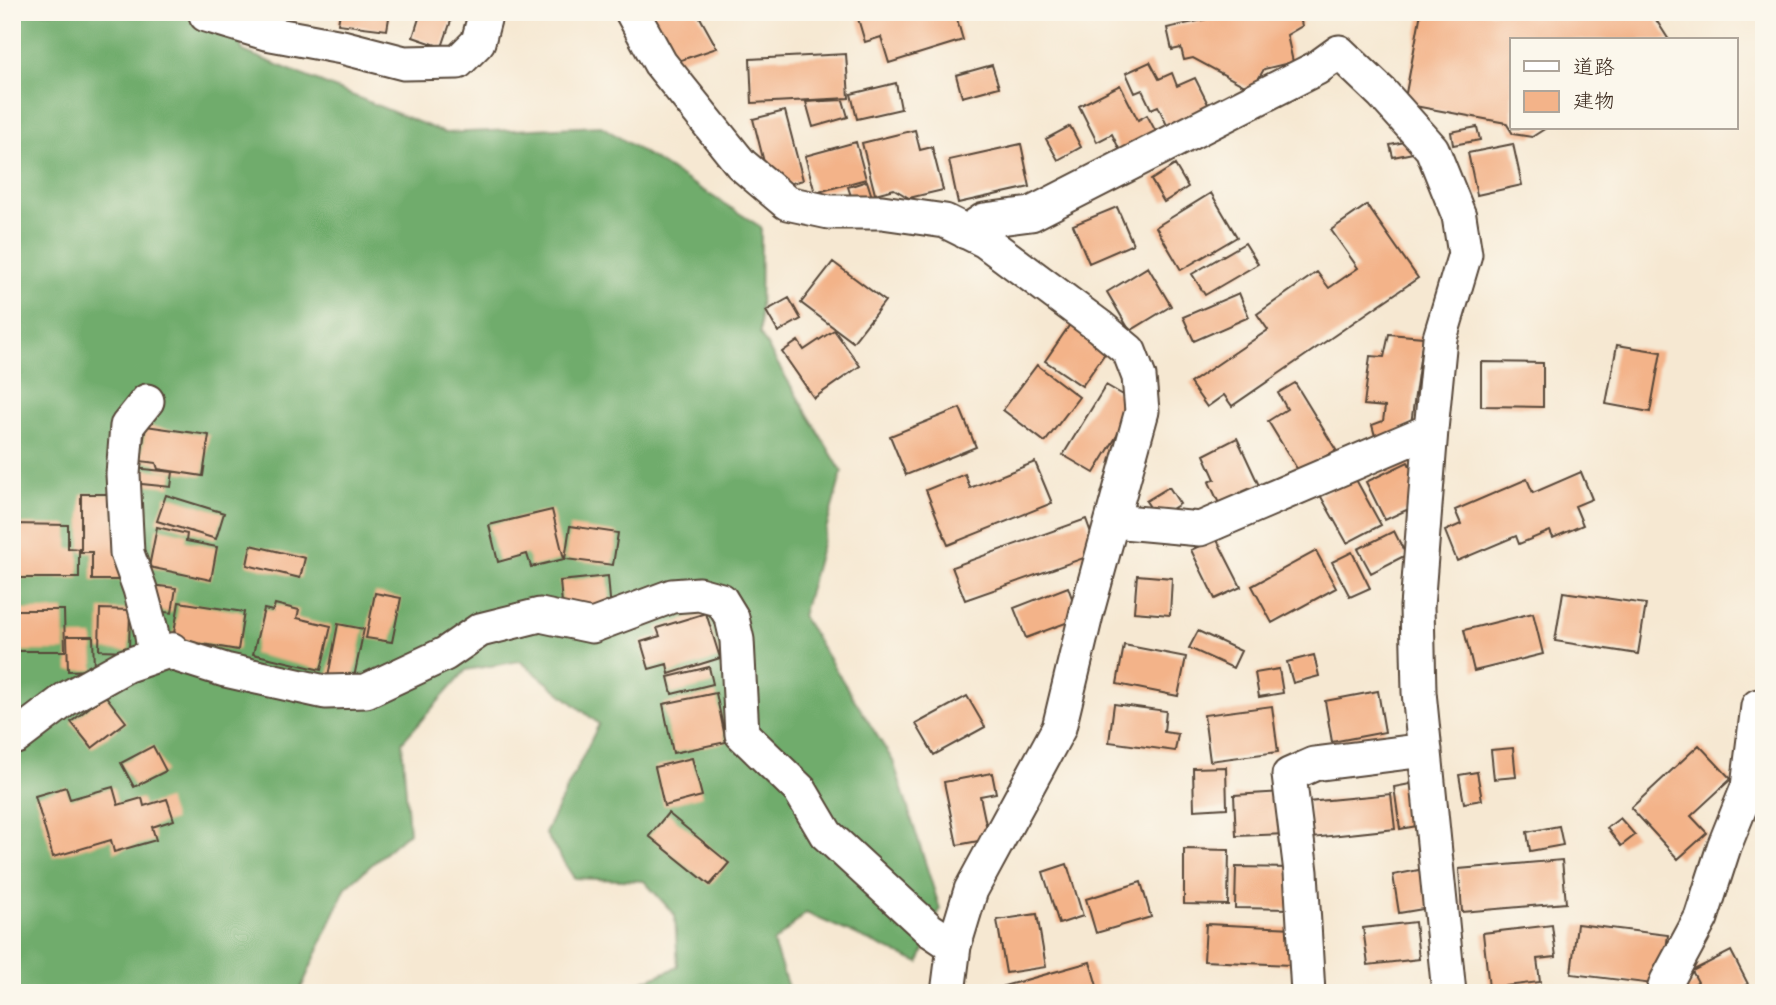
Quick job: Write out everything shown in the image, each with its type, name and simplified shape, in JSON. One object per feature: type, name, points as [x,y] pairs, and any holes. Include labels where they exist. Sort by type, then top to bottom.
[{"type":"street","points":[[206,15],[266,33],[342,47],[404,63],[458,62],[478,42],[486,12]]},
{"type":"street","points":[[632,12],[660,63],[741,164],[787,203],[829,212],[882,212],[945,221],[985,241],[1098,326],[1129,352],[1139,377],[1142,411],[1087,611],[1059,728],[971,890],[954,946],[948,993]]},
{"type":"street","points":[[967,232],[985,220],[1031,214],[1317,68],[1339,52],[1382,93],[1433,149],[1459,216],[1465,254],[1440,338],[1417,607],[1419,692],[1450,993]]},
{"type":"street","points":[[147,401],[127,426],[123,474],[127,553],[140,589],[155,656]]},
{"type":"street","points":[[1113,522],[1200,529],[1431,430]]},
{"type":"street","points":[[12,734],[16,737],[66,699],[125,666],[172,650],[177,655],[225,670],[325,692],[366,691],[445,654],[480,630],[540,615],[592,625],[672,596],[699,594],[720,600],[732,618],[737,640],[742,734],[800,790],[826,834],[930,930],[954,946]]},
{"type":"street","points":[[1663,993],[1701,918],[1724,847],[1748,787],[1758,706]]},
{"type":"street","points":[[1308,993],[1301,872],[1289,775],[1314,764],[1425,750]]},
{"type":"green space","points":[[12,12],[227,12],[243,51],[445,133],[601,126],[761,227],[760,334],[842,472],[802,616],[893,761],[940,909],[919,963],[806,913],[773,943],[790,993],[615,993],[678,967],[675,915],[644,881],[574,878],[545,833],[599,724],[520,661],[466,670],[402,742],[409,832],[346,887],[299,993],[12,993]]},
{"type":"building","points":[[340,12],[390,12],[387,30],[338,24]]},
{"type":"building","points":[[421,12],[434,12],[452,18],[442,47],[413,37]]},
{"type":"building","points":[[651,12],[697,12],[717,48],[678,61]]},
{"type":"building","points":[[856,12],[955,12],[963,40],[889,63],[881,37],[865,42]]},
{"type":"building","points":[[1238,12],[1299,12],[1302,26],[1287,35],[1293,62],[1264,69],[1252,90],[1193,58],[1184,60],[1181,48],[1172,50],[1167,28]]},
{"type":"building","points":[[1421,12],[1651,12],[1668,38],[1510,38],[1510,129],[1506,123],[1404,104]]},
{"type":"building","points":[[846,54],[849,98],[752,103],[750,59]]},
{"type":"building","points":[[1150,62],[1159,79],[1172,73],[1177,86],[1195,78],[1214,116],[1172,136],[1158,106],[1151,109],[1142,90],[1135,93],[1126,73]]},
{"type":"building","points":[[992,65],[999,87],[962,97],[956,75]]},
{"type":"building","points":[[896,83],[901,109],[857,119],[851,94]]},
{"type":"building","points":[[1120,85],[1138,120],[1147,115],[1162,143],[1125,161],[1112,134],[1097,142],[1079,106]]},
{"type":"building","points":[[843,100],[848,117],[813,127],[806,102]]},
{"type":"building","points":[[785,111],[803,180],[778,187],[768,178],[753,119]]},
{"type":"building","points":[[1070,126],[1081,147],[1058,160],[1046,139]]},
{"type":"building","points":[[1477,127],[1480,140],[1453,145],[1451,132]]},
{"type":"building","points":[[915,130],[920,150],[932,147],[943,190],[909,198],[894,189],[875,194],[862,143]]},
{"type":"building","points":[[1510,130],[1543,130],[1532,137],[1513,134]]},
{"type":"building","points":[[1415,140],[1418,152],[1393,157],[1390,145]]},
{"type":"building","points":[[856,142],[866,179],[815,193],[805,156]]},
{"type":"building","points":[[1021,144],[1030,187],[958,203],[949,160]]},
{"type":"building","points":[[1513,144],[1522,185],[1477,195],[1468,153]]},
{"type":"building","points":[[1175,165],[1188,187],[1164,202],[1151,180]]},
{"type":"building","points":[[867,181],[874,203],[855,208],[848,187]]},
{"type":"building","points":[[1211,193],[1237,237],[1181,270],[1156,227]]},
{"type":"building","points":[[1367,205],[1418,278],[1232,406],[1224,395],[1207,407],[1190,383],[1268,330],[1257,314],[1317,272],[1329,288],[1358,268],[1331,230]]},
{"type":"building","points":[[1117,207],[1133,244],[1089,263],[1073,225]]},
{"type":"building","points":[[1245,243],[1258,264],[1205,295],[1192,274]]},
{"type":"building","points":[[833,262],[885,301],[853,342],[801,303]]},
{"type":"building","points":[[1148,267],[1171,306],[1130,331],[1107,292]]},
{"type":"building","points":[[1239,293],[1249,317],[1194,341],[1183,317]]},
{"type":"building","points":[[789,298],[801,319],[778,332],[766,311]]},
{"type":"building","points":[[1071,323],[1108,349],[1082,386],[1045,361]]},
{"type":"building","points":[[834,330],[860,366],[814,398],[782,352],[798,341],[804,350]]},
{"type":"building","points":[[1389,334],[1423,337],[1411,424],[1377,443],[1372,425],[1383,421],[1385,407],[1364,405],[1370,356],[1384,357]]},
{"type":"building","points":[[1617,345],[1661,352],[1650,412],[1606,404]]},
{"type":"building","points":[[1481,362],[1543,363],[1543,407],[1481,406]]},
{"type":"building","points":[[1037,365],[1079,397],[1045,442],[1003,410]]},
{"type":"building","points":[[1295,383],[1336,450],[1299,472],[1268,421],[1287,409],[1278,393]]},
{"type":"building","points":[[1106,385],[1137,403],[1094,473],[1063,455]]},
{"type":"building","points":[[960,408],[976,447],[906,475],[890,436]]},
{"type":"building","points":[[146,426],[209,435],[203,476],[158,469],[156,463],[140,461]]},
{"type":"building","points":[[1237,438],[1262,492],[1222,510],[1209,482],[1215,479],[1204,455]]},
{"type":"building","points":[[1035,462],[1052,503],[948,545],[926,490],[965,474],[970,488]]},
{"type":"building","points":[[1408,462],[1414,475],[1413,507],[1385,520],[1366,482]]},
{"type":"building","points":[[133,468],[173,472],[171,487],[132,483]]},
{"type":"building","points":[[1581,472],[1592,499],[1575,506],[1583,525],[1553,538],[1550,531],[1519,544],[1516,536],[1457,561],[1445,531],[1461,524],[1455,510],[1527,479],[1533,493]]},
{"type":"building","points":[[1354,476],[1381,525],[1347,543],[1320,495]]},
{"type":"building","points":[[1169,487],[1180,504],[1157,518],[1146,501]]},
{"type":"building","points":[[81,494],[113,494],[121,580],[92,580],[92,552],[81,552]]},
{"type":"building","points":[[166,495],[224,513],[216,539],[157,521]]},
{"type":"building","points":[[552,510],[564,559],[531,567],[527,554],[498,562],[489,525]]},
{"type":"building","points":[[1086,519],[1098,553],[965,600],[952,567]]},
{"type":"building","points":[[12,524],[68,525],[68,548],[79,549],[79,578],[12,578]]},
{"type":"building","points":[[570,526],[618,533],[613,565],[565,559]]},
{"type":"building","points":[[157,527],[187,534],[186,541],[217,547],[211,580],[149,567]]},
{"type":"building","points":[[1394,531],[1406,555],[1371,573],[1358,549]]},
{"type":"building","points":[[1216,538],[1241,587],[1215,599],[1191,550]]},
{"type":"building","points":[[251,545],[305,558],[300,578],[247,565]]},
{"type":"building","points":[[1316,551],[1336,588],[1272,623],[1252,586]]},
{"type":"building","points":[[1352,552],[1370,588],[1350,597],[1332,562]]},
{"type":"building","points":[[1137,575],[1172,578],[1170,615],[1134,612]]},
{"type":"building","points":[[608,576],[611,611],[563,615],[560,581]]},
{"type":"building","points":[[151,585],[176,588],[172,613],[148,610]]},
{"type":"building","points":[[1068,587],[1079,618],[1026,638],[1014,608]]},
{"type":"building","points":[[1563,592],[1646,604],[1638,654],[1555,641]]},
{"type":"building","points":[[375,593],[401,598],[392,642],[366,638]]},
{"type":"building","points":[[179,602],[244,612],[238,650],[173,639]]},
{"type":"building","points":[[275,604],[299,610],[297,618],[331,626],[321,670],[253,654],[264,609],[273,611]]},
{"type":"building","points":[[100,609],[130,610],[129,651],[99,650]]},
{"type":"building","points":[[12,610],[64,610],[65,651],[13,651]]},
{"type":"building","points":[[706,613],[720,658],[669,674],[667,664],[649,669],[641,642],[660,636],[657,628]]},
{"type":"building","points":[[1533,613],[1543,654],[1474,671],[1464,630]]},
{"type":"building","points":[[338,624],[364,629],[352,687],[327,682]]},
{"type":"building","points":[[1198,631],[1241,651],[1233,668],[1189,648]]},
{"type":"building","points":[[67,636],[93,636],[94,670],[68,671]]},
{"type":"building","points":[[1124,645],[1186,657],[1178,696],[1117,684]]},
{"type":"building","points":[[1314,655],[1319,676],[1293,683],[1287,662]]},
{"type":"building","points":[[709,667],[713,684],[672,694],[668,677]]},
{"type":"building","points":[[1279,669],[1283,693],[1259,697],[1255,673]]},
{"type":"building","points":[[1378,691],[1385,732],[1332,742],[1325,701]]},
{"type":"building","points":[[716,693],[726,742],[673,753],[663,704]]},
{"type":"building","points":[[105,695],[126,722],[92,748],[71,722]]},
{"type":"building","points":[[967,696],[985,727],[934,755],[916,724]]},
{"type":"building","points":[[1114,704],[1166,711],[1164,732],[1178,734],[1175,751],[1109,742]]},
{"type":"building","points":[[1272,706],[1278,752],[1210,761],[1204,715]]},
{"type":"building","points":[[1699,745],[1731,779],[1691,816],[1707,833],[1678,859],[1631,808]]},
{"type":"building","points":[[153,746],[166,771],[134,787],[121,763]]},
{"type":"building","points":[[1513,748],[1516,777],[1494,779],[1491,750]]},
{"type":"building","points":[[692,758],[702,796],[664,806],[655,767]]},
{"type":"building","points":[[1226,767],[1227,808],[1194,810],[1193,768]]},
{"type":"building","points":[[1477,772],[1482,800],[1464,803],[1459,775]]},
{"type":"building","points":[[992,773],[996,793],[980,796],[989,839],[957,845],[944,782]]},
{"type":"building","points":[[1421,782],[1428,824],[1400,829],[1394,787]]},
{"type":"building","points":[[66,787],[70,799],[113,787],[118,805],[142,798],[144,806],[167,799],[174,820],[152,827],[156,840],[114,852],[111,840],[53,857],[35,796]]},
{"type":"building","points":[[1284,792],[1286,834],[1236,836],[1234,795]]},
{"type":"building","points":[[1391,794],[1395,829],[1312,838],[1308,802]]},
{"type":"building","points":[[668,813],[729,863],[710,885],[649,836]]},
{"type":"building","points":[[1620,818],[1635,835],[1621,846],[1607,828]]},
{"type":"building","points":[[1559,826],[1563,845],[1530,851],[1527,832]]},
{"type":"building","points":[[1184,849],[1229,850],[1228,905],[1184,904]]},
{"type":"building","points":[[1562,860],[1566,903],[1462,912],[1459,869]]},
{"type":"building","points":[[1067,864],[1083,916],[1059,924],[1043,872]]},
{"type":"building","points":[[1236,867],[1293,868],[1292,909],[1235,908]]},
{"type":"building","points":[[1429,868],[1435,907],[1399,913],[1393,875]]},
{"type":"building","points":[[1141,882],[1151,917],[1096,933],[1086,899]]},
{"type":"building","points":[[1037,914],[1046,967],[1006,973],[997,920]]},
{"type":"building","points":[[1415,922],[1419,959],[1368,965],[1363,928]]},
{"type":"building","points":[[1206,924],[1293,928],[1291,965],[1204,961]]},
{"type":"building","points":[[1577,924],[1668,935],[1661,985],[1571,974]]},
{"type":"building","points":[[1552,925],[1556,957],[1537,959],[1540,982],[1489,988],[1483,933]]},
{"type":"building","points":[[1731,951],[1748,984],[1730,993],[1676,993],[1698,982],[1692,971]]},
{"type":"building","points":[[1090,962],[1099,993],[1006,993],[1004,986]]}]
